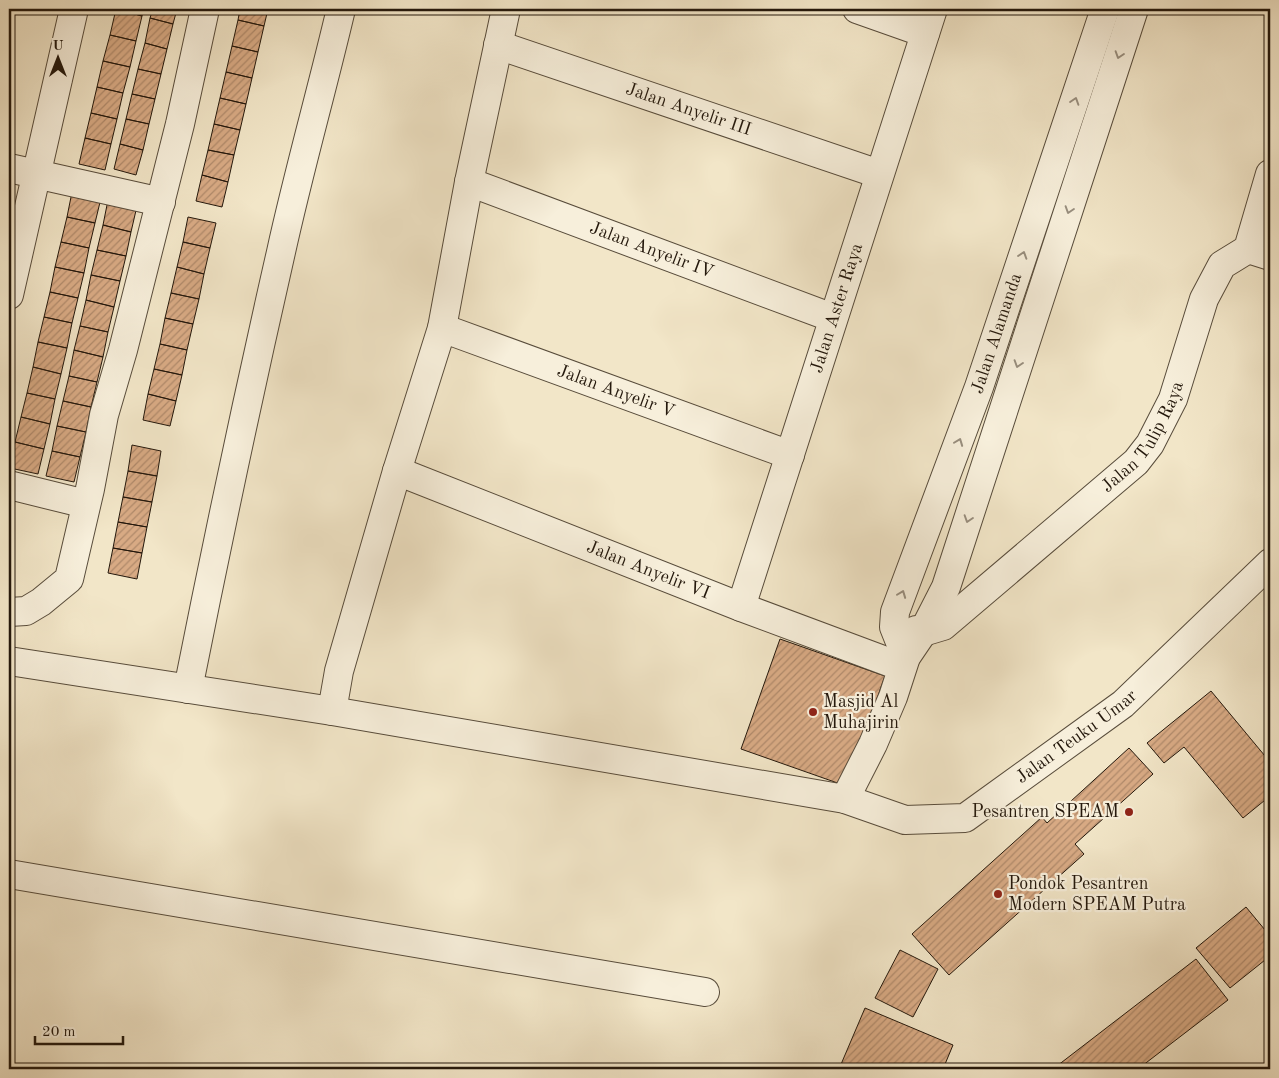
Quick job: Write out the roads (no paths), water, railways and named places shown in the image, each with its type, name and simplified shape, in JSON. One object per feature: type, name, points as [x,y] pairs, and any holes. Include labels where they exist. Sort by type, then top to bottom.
[{"type":"street","points":[[9,295],[74,9]]},
{"type":"street","points":[[9,612],[26,611],[41,602],[69,579],[104,415],[123,350],[180,124],[205,9]]},
{"type":"street","points":[[188,689],[222,518],[282,250],[341,9]]},
{"type":"street","points":[[332,711],[339,671],[397,471],[442,328],[469,182],[506,9]]},
{"type":"street","points":[[857,9],[929,21]]},
{"type":"street","name":"Jalan Alamanda","points":[[894,627],[893,619],[895,612],[979,387],[1106,9]]},
{"type":"street","name":"Jalan Alamanda","points":[[845,799],[890,705],[904,662],[923,632],[946,587],[1134,9]]},
{"type":"street","name":"Jalan Aster Raya","points":[[741,607],[929,21]]},
{"type":"street","name":"Jalan Anyelir III","points":[[498,45],[879,174]]},
{"type":"street","points":[[9,168],[160,202]]},
{"type":"street","name":"Jalan Tulip Raya","points":[[923,632],[936,629],[948,622],[1136,462],[1150,444],[1173,399],[1204,299],[1222,266],[1259,253],[1270,174]]},
{"type":"street","name":"Jalan Anyelir IV","points":[[469,182],[833,318]]},
{"type":"street","name":"Jalan Anyelir V","points":[[442,328],[790,455]]},
{"type":"street","name":"Jalan Anyelir VI","points":[[397,471],[741,607],[904,662]]},
{"type":"street","points":[[9,486],[86,504]]},
{"type":"street","name":"Jalan Teuku Umar","points":[[9,662],[332,711],[845,799],[904,820],[965,818],[1123,704],[1270,563]]},
{"type":"street","points":[[904,662],[894,627],[923,632]]},
{"type":"street","points":[[9,874],[705,992]]},
{"type":"place","name":"Masjid Al Muhajirin","points":[[813,712]]},
{"type":"place","name":"Pesantren SPEAM","points":[[1129,812]]},
{"type":"place","name":"Pondok Pesantren Modern SPEAM Putra","points":[[998,894]]}]
